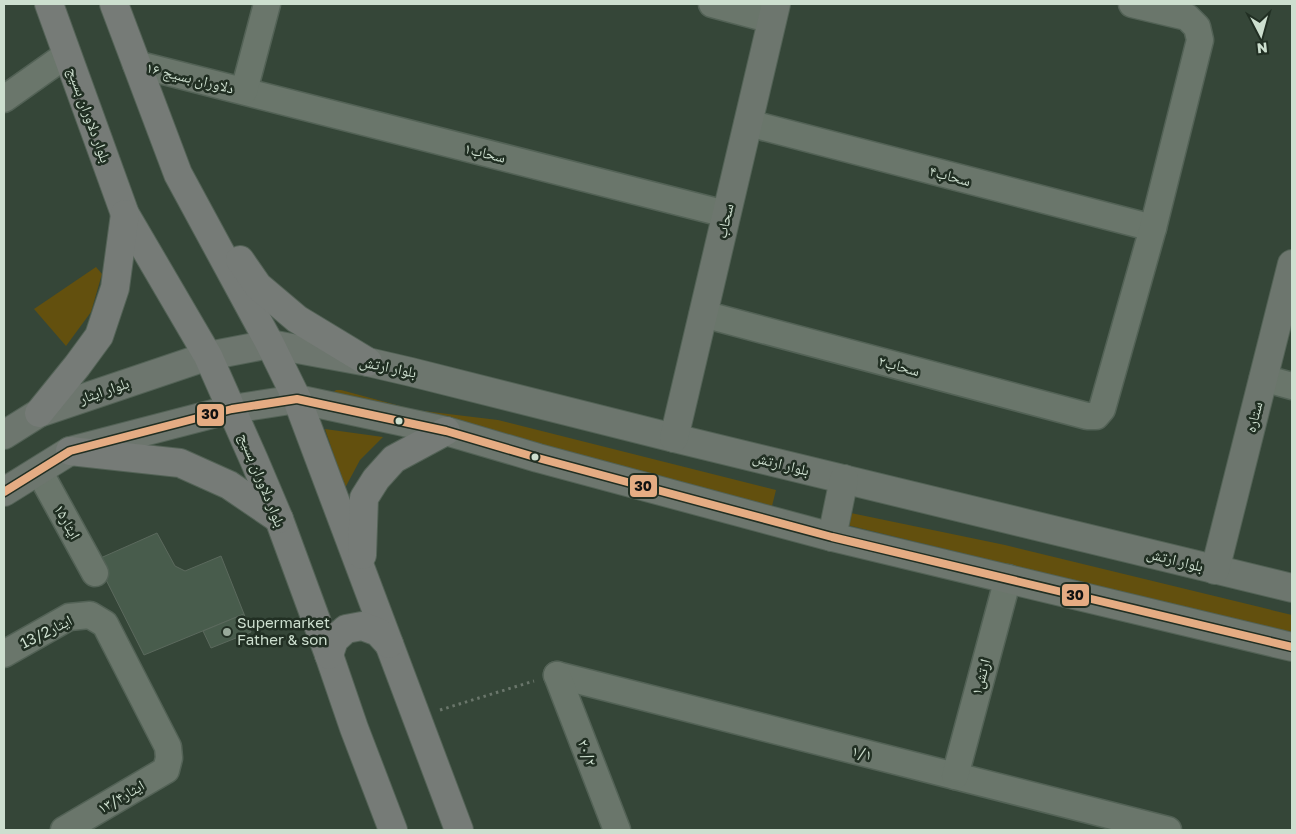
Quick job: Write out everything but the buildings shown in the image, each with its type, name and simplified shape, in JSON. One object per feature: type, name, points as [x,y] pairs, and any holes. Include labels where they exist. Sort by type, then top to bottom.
[{"type":"main road","name":"بلوار دلاوران بسیج","points":[[49,4],[125,214],[208,356],[279,519],[354,728],[393,830]]},
{"type":"main road","points":[[114,4],[178,174],[270,344],[297,399],[459,830]]},
{"type":"main road","name":"سحاب","points":[[674,438],[774,12]]},
{"type":"main road","points":[[178,174],[258,286],[297,320],[368,362]]},
{"type":"main road","points":[[39,412],[99,336],[115,288],[125,214]]},
{"type":"main road","name":"ستاره","points":[[1215,570],[1292,264]]},
{"type":"main road","name":"بلوار ایثار","points":[[4,435],[39,412],[208,356],[270,344]]},
{"type":"main road","name":"بلوار ارتش","points":[[270,344],[411,372],[1292,588]]},
{"type":"main road","points":[[4,492],[70,451],[232,408],[297,399],[446,431],[538,458],[832,537],[1292,647]]},
{"type":"main road","points":[[362,569],[364,498],[376,479],[394,460],[446,431]]},
{"type":"main road","points":[[70,451],[180,463],[229,485],[279,519]]},
{"type":"main road","points":[[832,537],[844,479]]},
{"type":"main road","points":[[329,655],[334,640],[346,629],[362,626],[378,632],[389,644]]},
{"type":"street","points":[[244,91],[267,4]]},
{"type":"street","points":[[712,4],[774,12]]},
{"type":"street","points":[[1132,4],[1187,17],[1197,27],[1200,40],[1153,228]]},
{"type":"street","points":[[4,99],[66,55]]},
{"type":"street","name":"دلاوران بسیج ۱۶","points":[[136,64],[244,91]]},
{"type":"street","name":"۱سحاب","points":[[244,91],[726,214]]},
{"type":"street","name":"۴سحاب","points":[[748,123],[1153,228]]},
{"type":"street","name":"۲سحاب","points":[[703,314],[1086,416],[1096,416],[1102,409],[1153,228]]},
{"type":"street","points":[[1263,378],[1292,386]]},
{"type":"street","name":"ایثار۱۵","points":[[39,471],[95,573]]},
{"type":"street","name":"ارتش۱","points":[[955,776],[1008,578]]},
{"type":"street","name":"ایثار13/2","points":[[4,654],[69,617],[90,615],[105,624],[168,747],[169,758]]},
{"type":"street","name":"۱/۱","points":[[556,675],[1168,830]]},
{"type":"street","name":"۲۰/۲","points":[[556,675],[617,830]]},
{"type":"street","name":"ایثار۱۳/۴","points":[[64,830],[166,770],[169,758]]},
{"type":"path","points":[[416,717],[556,675]]},
{"type":"shaded area","points":[[96,267],[102,274],[91,312],[66,346],[34,309]]},
{"type":"shaded area","points":[[336,390],[415,410],[498,420],[776,490],[772,506],[338,400],[332,394]]},
{"type":"shaded area","points":[[325,429],[383,437],[360,460],[345,488]]},
{"type":"shaded area","points":[[846,512],[1005,545],[1292,615],[1292,634],[843,524]]},
{"type":"transit line","name":"30","points":[[4,492],[70,451],[232,409],[297,399],[446,431],[538,458],[832,537],[1292,647]]},
{"type":"place","name":"Supermarket Father & son","points":[[227,632]]}]
